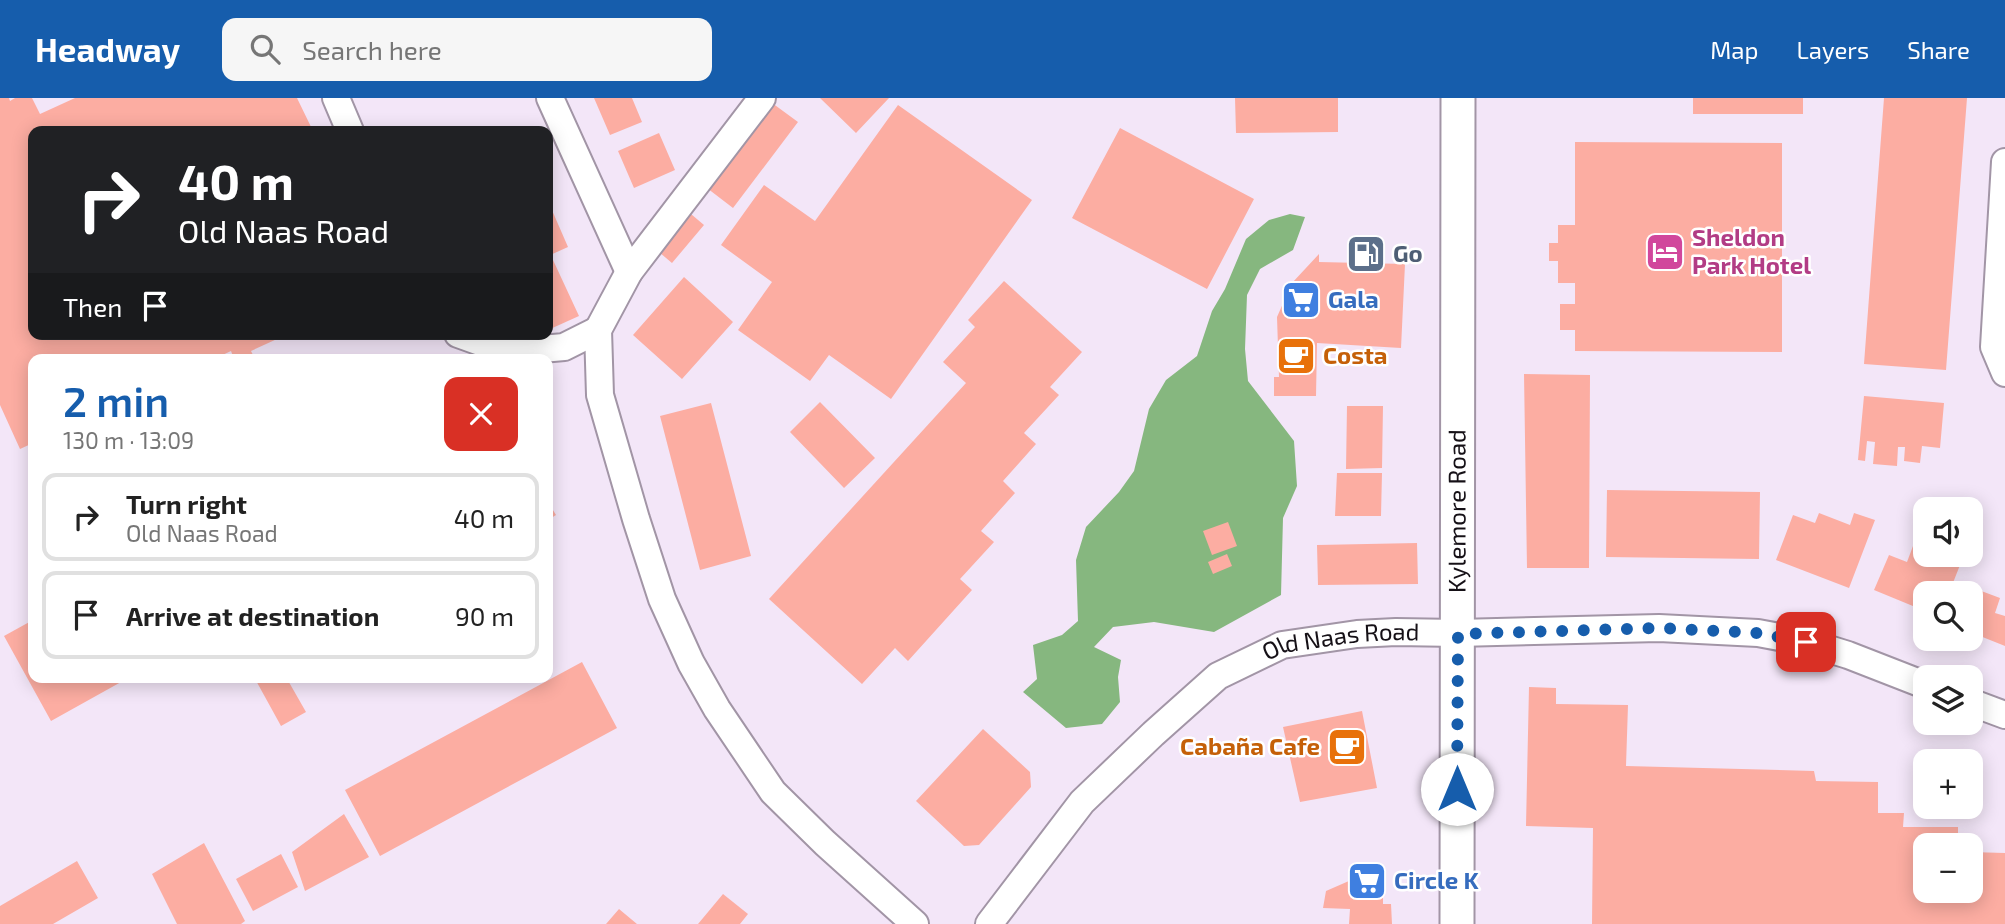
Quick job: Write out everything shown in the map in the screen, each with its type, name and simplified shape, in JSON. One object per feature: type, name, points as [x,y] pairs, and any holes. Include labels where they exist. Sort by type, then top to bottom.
[{"type":"main road","name":"Kylemore Road","points":[[1457,924],[1458,98]]},
{"type":"street","points":[[336,98],[348,126]]},
{"type":"street","points":[[550,98],[629,272]]},
{"type":"street","points":[[762,98],[629,272],[598,330],[600,395],[662,599],[691,663],[717,709],[774,792],[825,843],[915,924]]},
{"type":"street","points":[[2005,162],[1994,347],[2005,373]]},
{"type":"street","points":[[475,340],[508,352],[564,347],[598,330]]},
{"type":"street","name":"Old Naas Road","points":[[989,924],[1082,802],[1153,734],[1218,676],[1282,645],[1357,634],[1396,632],[1458,634],[1659,628],[1758,633],[1806,642],[1913,680]]},
{"type":"street","points":[[1983,707],[2005,715]]},
{"type":"green space","points":[[1290,214],[1305,217],[1293,250],[1260,269],[1247,295],[1245,349],[1248,381],[1294,441],[1297,486],[1283,518],[1281,595],[1214,632],[1154,622],[1113,627],[1094,647],[1121,660],[1118,677],[1120,702],[1102,724],[1066,728],[1023,692],[1037,679],[1033,645],[1062,635],[1078,621],[1076,560],[1086,527],[1119,492],[1134,471],[1149,409],[1166,380],[1197,356],[1212,311],[1225,289],[1246,239],[1269,220]]},
{"type":"building","points":[[0,98],[9,98],[10,101],[15,98],[32,98],[40,114],[75,98],[297,98],[311,126],[28,126],[28,340],[275,340],[251,351],[252,354],[232,354],[231,351],[225,354],[28,354],[28,445],[20,449],[0,405]]},
{"type":"building","points":[[594,98],[632,98],[642,122],[610,135]]},
{"type":"building","points":[[820,98],[889,98],[856,133]]},
{"type":"building","points":[[1235,98],[1338,98],[1338,132],[1236,133]]},
{"type":"building","points":[[1693,98],[1803,98],[1803,114],[1693,114]]},
{"type":"building","points":[[1884,98],[1967,98],[1946,370],[1864,364]]},
{"type":"building","points":[[768,100],[798,122],[733,208],[703,185]]},
{"type":"building","points":[[898,105],[1032,200],[891,399],[829,355],[810,381],[738,330],[772,282],[721,245],[764,185],[815,221]]},
{"type":"building","points":[[1120,128],[1254,199],[1207,289],[1072,218]]},
{"type":"building","points":[[659,133],[675,170],[634,188],[618,151]]},
{"type":"building","name":"Sheldon Park Hotel","points":[[1575,142],[1782,143],[1782,352],[1575,351],[1575,330],[1560,330],[1560,304],[1575,304],[1575,283],[1558,283],[1558,261],[1549,261],[1549,243],[1558,243],[1558,225],[1575,225]]},
{"type":"building","points":[[685,209],[704,225],[672,263],[653,247]]},
{"type":"building","points":[[553,212],[568,247],[553,254]]},
{"type":"building","points":[[1319,254],[1319,262],[1405,264],[1401,348],[1317,343],[1316,396],[1274,396],[1274,377],[1279,377],[1277,317],[1292,283]]},
{"type":"building","points":[[553,260],[579,316],[553,328]]},
{"type":"building","points":[[684,277],[733,322],[682,379],[633,335]]},
{"type":"building","points":[[1004,281],[1082,352],[1050,387],[1059,395],[1024,433],[1036,444],[1003,481],[1015,493],[981,531],[994,542],[960,579],[972,590],[908,661],[895,648],[862,684],[769,599],[966,383],[943,362],[975,327],[968,320]]},
{"type":"building","points":[[1524,374],[1590,375],[1589,568],[1527,568]]},
{"type":"building","points":[[1864,396],[1944,403],[1940,448],[1922,446],[1920,463],[1904,461],[1905,447],[1898,447],[1897,466],[1873,464],[1875,442],[1867,441],[1865,461],[1858,460]]},
{"type":"building","points":[[820,402],[875,458],[844,488],[790,432]]},
{"type":"building","points":[[711,403],[751,556],[700,570],[660,416]]},
{"type":"building","points":[[1347,406],[1383,406],[1382,468],[1346,469]]},
{"type":"building","points":[[1337,473],[1382,473],[1381,516],[1335,516]]},
{"type":"building","points":[[1607,490],[1760,492],[1759,559],[1606,557]]},
{"type":"building","points":[[1819,513],[1850,525],[1854,513],[1875,520],[1849,588],[1776,560],[1793,515],[1815,523]]},
{"type":"building","points":[[1228,522],[1237,546],[1212,555],[1203,531]]},
{"type":"building","points":[[1417,543],[1418,584],[1318,585],[1317,545]]},
{"type":"building","points":[[1913,546],[1913,567],[1959,567],[1954,581],[1913,581],[1913,606],[1874,590],[1889,555],[1907,562]]},
{"type":"building","points":[[1227,554],[1232,566],[1213,574],[1208,562]]},
{"type":"building","points":[[1983,592],[2000,598],[1995,613],[2005,616],[2005,646],[1983,637]]},
{"type":"building","points":[[28,623],[28,679],[4,636]]},
{"type":"building","points":[[582,662],[617,728],[380,856],[345,790],[543,683],[553,683],[553,678]]},
{"type":"building","points":[[30,683],[119,683],[51,721]]},
{"type":"building","points":[[257,683],[289,683],[306,712],[281,726]]},
{"type":"building","points":[[1529,687],[1556,688],[1556,704],[1628,705],[1626,766],[1814,771],[1816,781],[1878,782],[1878,813],[1904,813],[1903,827],[1958,827],[1958,833],[1913,833],[1913,903],[1983,903],[1983,852],[2005,853],[2005,924],[1592,924],[1593,828],[1526,826]]},
{"type":"building","points":[[1362,711],[1377,788],[1300,802],[1283,727]]},
{"type":"building","points":[[983,729],[1030,772],[1031,787],[979,845],[964,846],[916,801]]},
{"type":"building","points":[[344,814],[369,857],[305,891],[292,852]]},
{"type":"building","points":[[204,843],[245,921],[241,924],[177,924],[152,874]]},
{"type":"building","points":[[281,854],[298,887],[253,911],[236,879]]},
{"type":"building","points":[[77,861],[98,898],[53,924],[0,924],[0,906]]},
{"type":"building","name":"Circle K","points":[[1374,870],[1383,870],[1383,904],[1391,904],[1392,924],[1349,924],[1350,909],[1323,908],[1326,891]]},
{"type":"building","points":[[723,894],[748,914],[740,924],[698,924]]},
{"type":"building","points":[[619,909],[637,924],[606,924]]},
{"type":"place","name":"Sheldon Park Hotel","points":[[1665,252]]},
{"type":"place","name":"Go","points":[[1366,254]]},
{"type":"place","name":"Gala","points":[[1301,300]]},
{"type":"place","name":"Costa","points":[[1296,356]]},
{"type":"place","name":"Cabaña Cafe","points":[[1347,747]]},
{"type":"place","name":"Circle K","points":[[1367,881]]},
{"type":"route","points":[[1457,789],[1458,634],[1659,628],[1758,633],[1806,642]]}]
